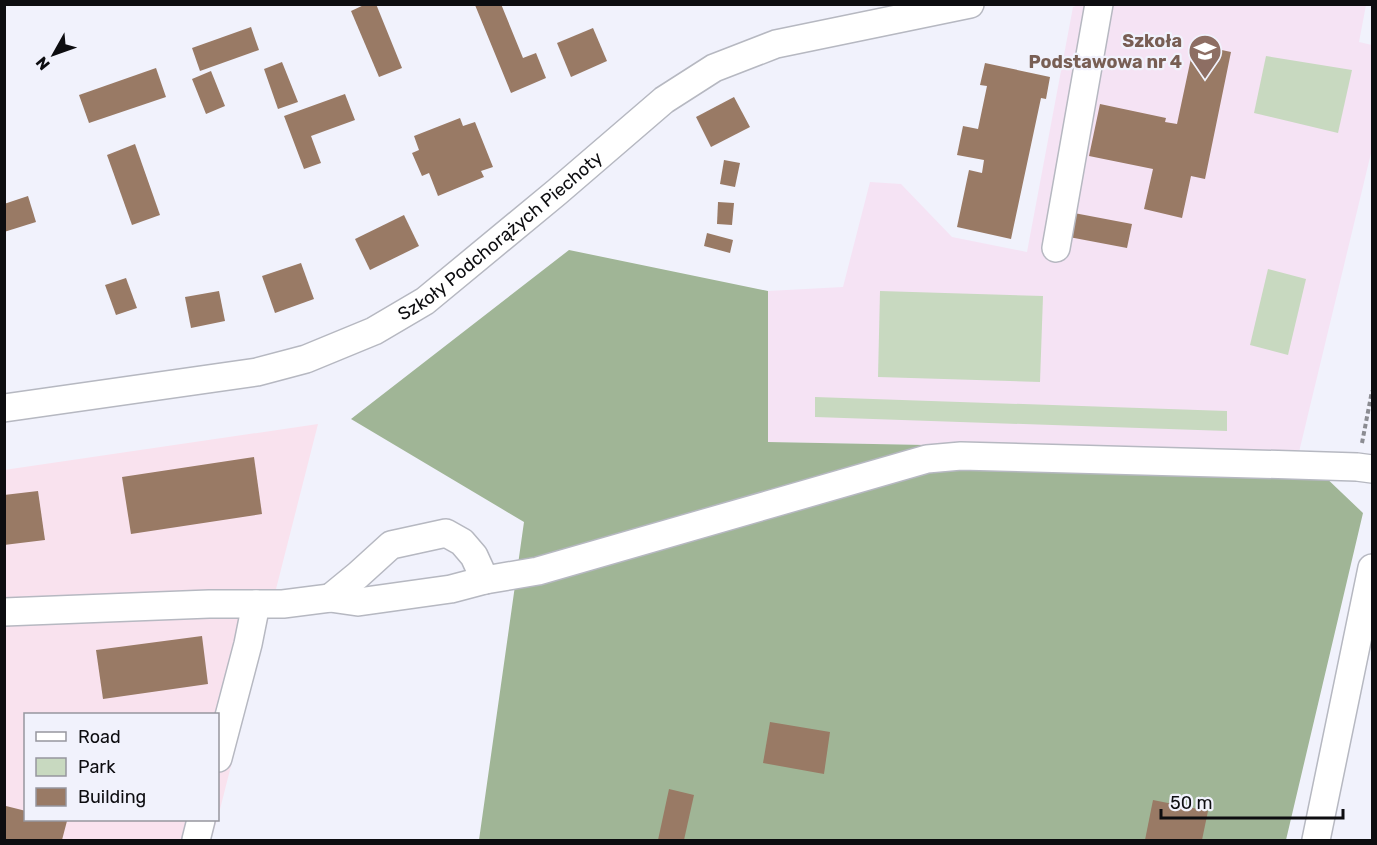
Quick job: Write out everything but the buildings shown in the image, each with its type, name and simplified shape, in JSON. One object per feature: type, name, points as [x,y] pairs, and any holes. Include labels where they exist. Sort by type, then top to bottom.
[{"type":"street","name":"Szkoły Podchorążych Piechoty","points":[[4,408],[257,372],[306,359],[374,331],[425,301],[558,192],[664,100],[714,68],[776,44],[970,4]]},
{"type":"street","points":[[1056,248],[1099,4]]},
{"type":"street","points":[[4,612],[209,604],[283,604],[330,598],[357,602],[451,589],[485,580],[538,571],[927,459],[961,456],[1365,468]]},
{"type":"street","points":[[330,598],[391,544],[446,533],[462,542],[474,556],[485,580]]},
{"type":"street","points":[[1316,840],[1372,568]]},
{"type":"street","points":[[219,754],[256,604]]},
{"type":"street","points":[[196,840],[201,821]]},
{"type":"path","points":[[1365,468],[1372,391]]},
{"type":"shaded area","points":[[1082,4],[1366,5],[1359,42],[1372,45],[1372,149],[1299,452],[767,442],[768,291],[843,287],[870,182],[901,184],[952,237],[1027,252],[1073,7]]},
{"type":"shaded area","points":[[318,424],[219,813],[219,713],[24,713],[24,821],[217,821],[211,840],[5,840],[4,470]]},
{"type":"green space","points":[[1266,56],[1352,70],[1338,133],[1254,113]]},
{"type":"green space","points":[[569,250],[768,291],[768,442],[1299,452],[1363,513],[1286,840],[479,840],[524,522],[351,419]]},
{"type":"green space","points":[[1268,269],[1306,279],[1288,355],[1250,345]]},
{"type":"green space","points":[[880,291],[1043,296],[1040,382],[878,377]]},
{"type":"green space","points":[[815,397],[1227,411],[1227,431],[815,417]]},
{"type":"place","name":"Szkoła Podstawowa nr 4","points":[[1205,80]]}]
